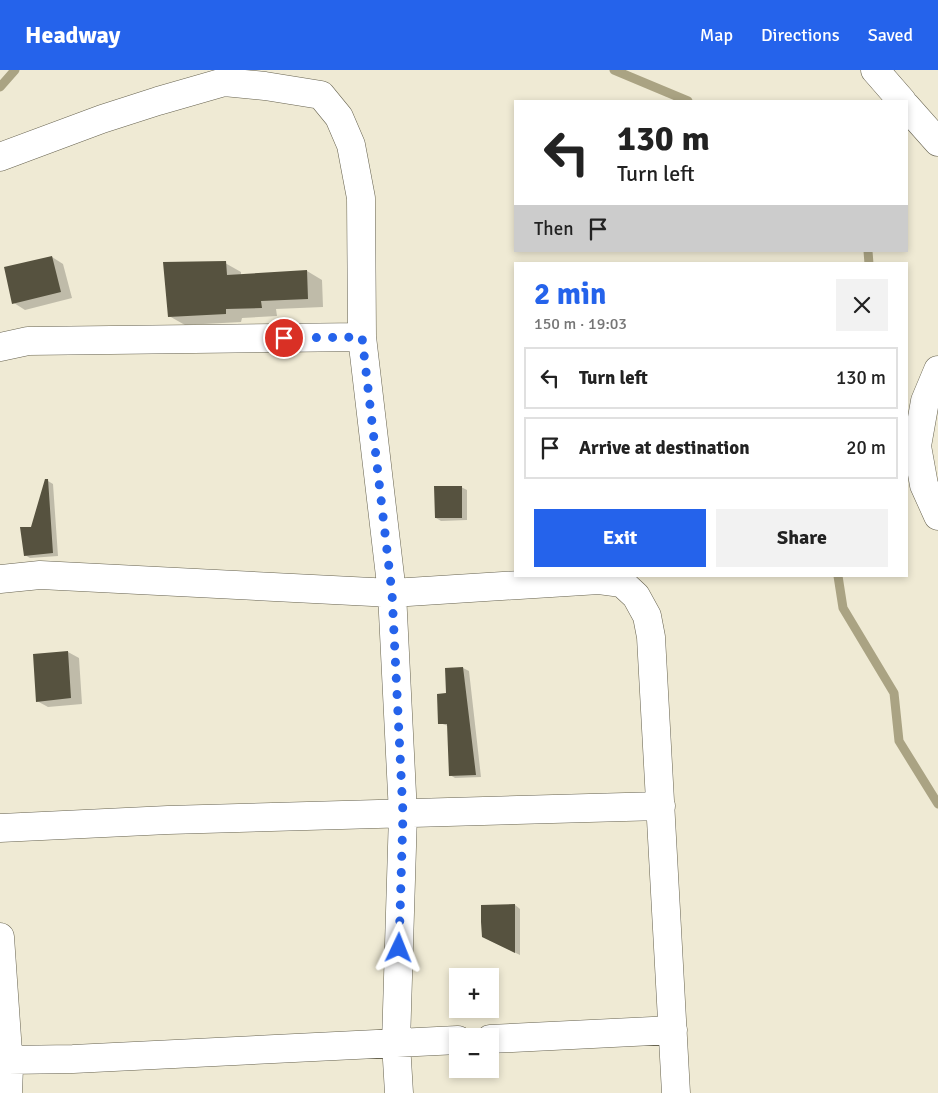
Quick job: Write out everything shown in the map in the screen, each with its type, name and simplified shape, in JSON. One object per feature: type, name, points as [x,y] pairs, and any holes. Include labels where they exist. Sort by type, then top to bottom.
[{"type":"street","points":[[875,70],[901,100]]},
{"type":"street","points":[[0,157],[112,116],[224,82],[321,95],[339,118],[351,145],[361,198],[362,337],[392,593],[403,814],[396,1043],[399,1093]]},
{"type":"street","points":[[908,108],[938,142]]},
{"type":"street","points":[[0,347],[28,341],[362,337]]},
{"type":"street","points":[[938,370],[925,401],[917,446],[924,485],[938,516]]},
{"type":"street","points":[[0,579],[40,575],[392,593],[598,580],[622,583],[636,596],[647,616],[651,637],[676,1093]]},
{"type":"street","points":[[0,828],[168,820],[661,806]]},
{"type":"street","points":[[0,937],[8,1060],[8,1093]]},
{"type":"street","points":[[499,1039],[673,1030]]},
{"type":"street","points":[[8,1060],[73,1059],[449,1040]]},
{"type":"building","points":[[52,256],[61,292],[12,304],[4,267]]},
{"type":"building","points":[[226,261],[227,275],[307,270],[308,299],[261,301],[262,308],[226,309],[226,314],[168,317],[163,262]]},
{"type":"building","points":[[45,479],[48,479],[53,553],[24,556],[20,527],[31,527]]},
{"type":"building","points":[[434,486],[462,486],[462,518],[435,518]]},
{"type":"building","points":[[68,651],[71,698],[36,702],[33,654]]},
{"type":"building","points":[[463,667],[476,775],[449,776],[447,724],[438,724],[437,694],[446,693],[445,668]]},
{"type":"building","points":[[515,904],[515,953],[482,937],[481,905]]},
{"type":"waterway","points":[[0,87],[15,70]]},
{"type":"waterway","points":[[614,70],[686,100]]},
{"type":"waterway","points":[[868,252],[869,262]]},
{"type":"waterway","points":[[838,577],[843,608],[894,693],[899,741],[938,804]]},
{"type":"route","points":[[284,338],[362,337],[392,593],[403,814],[399,948]]}]
